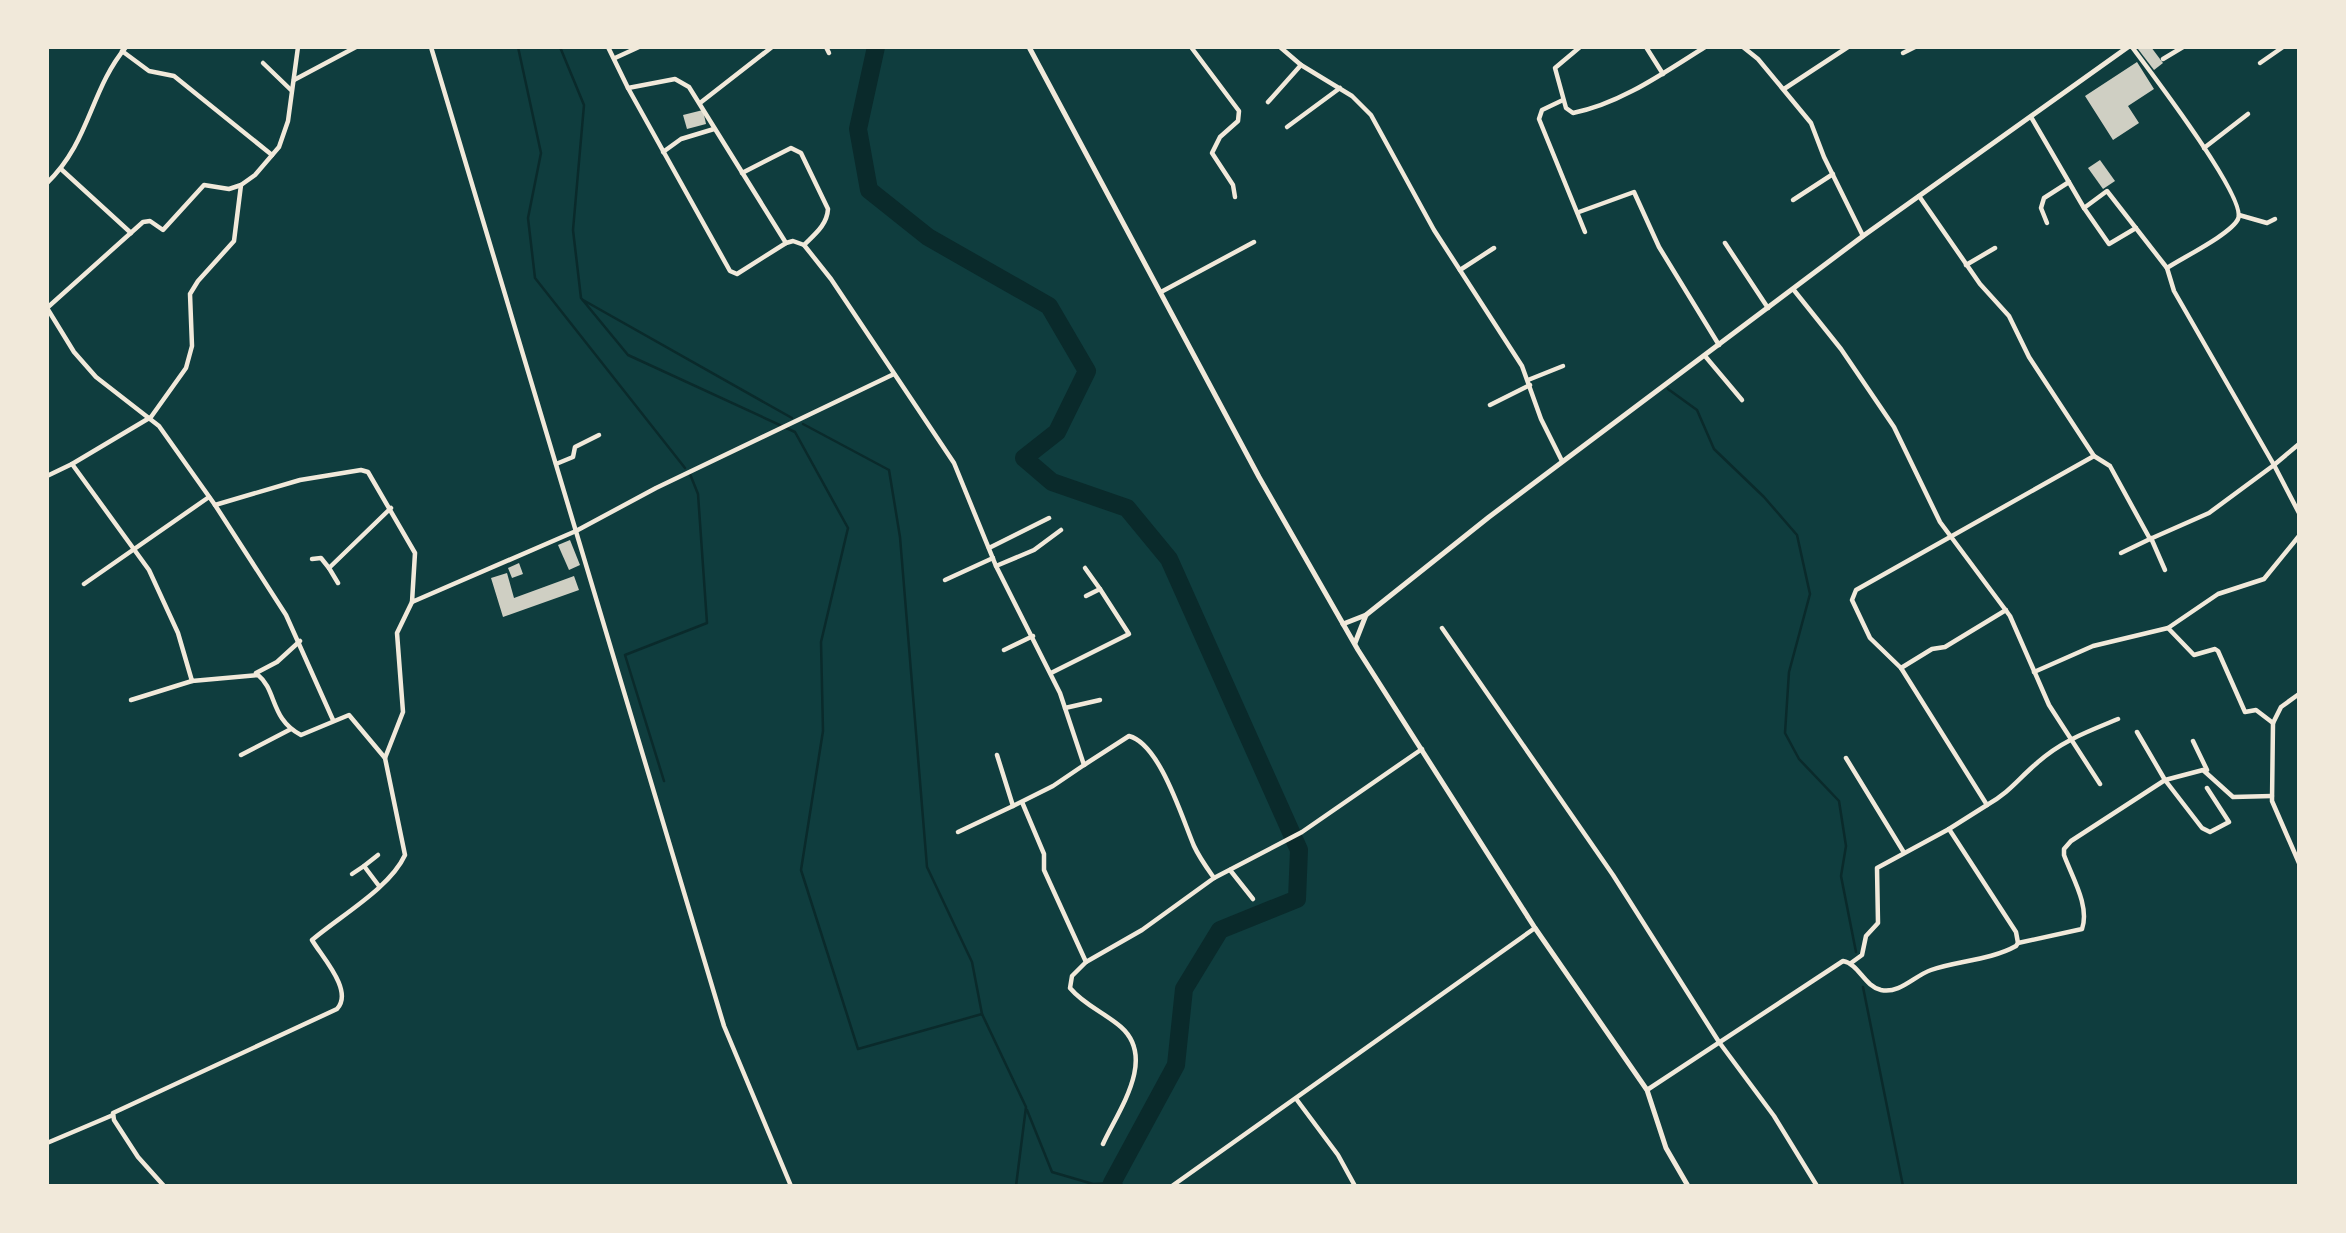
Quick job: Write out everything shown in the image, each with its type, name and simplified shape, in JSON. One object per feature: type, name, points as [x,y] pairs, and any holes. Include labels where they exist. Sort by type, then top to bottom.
[{"type":"main road","points":[[1029,47],[1259,477],[1343,624],[1535,928],[1647,1090],[1657,1126],[1688,1186]]},
{"type":"main road","points":[[1343,624],[1366,615],[1562,461],[1863,236],[2130,47]]},
{"type":"main road","points":[[1355,643],[1366,615]]},
{"type":"street","points":[[298,47],[283,138],[255,175],[241,185],[229,189],[204,185],[167,228],[161,230],[147,220],[47,308],[74,352],[96,377],[150,417],[215,505],[272,590],[300,641],[333,720]]},
{"type":"street","points":[[293,80],[356,47]]},
{"type":"street","points":[[431,47],[724,1026],[791,1186]]},
{"type":"street","points":[[608,47],[730,271],[737,274],[786,243],[793,241],[804,245],[831,279],[954,463],[996,566],[1051,673],[1084,765]]},
{"type":"street","points":[[615,58],[639,47]]},
{"type":"street","points":[[700,103],[772,47]]},
{"type":"street","points":[[825,47],[829,53]]},
{"type":"street","points":[[1191,47],[1239,111],[1238,121],[1220,137],[1212,153],[1233,185],[1235,197]]},
{"type":"street","points":[[1280,47],[1301,65],[1340,88],[1371,115],[1434,230],[1522,366],[1541,419],[1562,461]]},
{"type":"street","points":[[1580,47],[1555,68],[1563,100],[1569,111],[1589,110],[1663,74],[1705,47]]},
{"type":"street","points":[[1646,47],[1663,74]]},
{"type":"street","points":[[1743,47],[1758,59],[1811,123],[1863,236]]},
{"type":"street","points":[[1784,89],[1848,47]]},
{"type":"street","points":[[1903,53],[1915,47]]},
{"type":"street","points":[[2130,47],[2204,148],[2231,193],[2239,215],[2237,221],[2226,230],[2167,268]]},
{"type":"street","points":[[2163,59],[2183,47]]},
{"type":"street","points":[[2260,63],[2283,47]]},
{"type":"street","points":[[47,183],[61,169],[82,139],[107,76],[124,49],[149,71],[174,76],[272,155]]},
{"type":"street","points":[[263,62],[292,91]]},
{"type":"street","points":[[1268,102],[1301,65]]},
{"type":"street","points":[[628,88],[675,79],[689,87],[786,243]]},
{"type":"street","points":[[1287,127],[1340,88]]},
{"type":"street","points":[[1563,100],[1542,110],[1539,119],[1585,232]]},
{"type":"street","points":[[2204,148],[2248,114]]},
{"type":"street","points":[[2031,117],[2084,208],[2109,244],[2136,228]]},
{"type":"street","points":[[663,152],[681,139],[714,129]]},
{"type":"street","points":[[742,173],[791,148],[801,152],[828,209],[828,217],[820,230],[804,245]]},
{"type":"street","points":[[61,169],[131,233]]},
{"type":"street","points":[[1793,201],[1833,174]]},
{"type":"street","points":[[2047,223],[2040,208],[2044,198],[2069,182]]},
{"type":"street","points":[[47,476],[150,417],[189,363],[192,338],[190,294],[234,241],[241,185]]},
{"type":"street","points":[[2084,208],[2107,191],[2167,268],[2174,291],[2299,513]]},
{"type":"street","points":[[1578,212],[1634,192],[1659,247],[1719,345]]},
{"type":"street","points":[[1919,197],[1966,265],[2010,316],[2029,357],[2094,456],[2110,466],[2151,538],[2165,570]]},
{"type":"street","points":[[2239,215],[2267,223],[2275,219]]},
{"type":"street","points":[[1161,292],[1254,242]]},
{"type":"street","points":[[1725,243],[1768,308]]},
{"type":"street","points":[[1460,270],[1494,248]]},
{"type":"street","points":[[1966,265],[1995,248]]},
{"type":"street","points":[[1793,289],[1894,426],[1923,489],[1950,535],[2006,610],[2069,739],[2100,784]]},
{"type":"street","points":[[1704,356],[1742,400]]},
{"type":"street","points":[[1490,405],[1563,366]]},
{"type":"street","points":[[412,602],[576,531],[656,488],[894,374]]},
{"type":"street","points":[[556,464],[573,457],[575,446],[599,435]]},
{"type":"street","points":[[2120,552],[2209,513],[2299,444]]},
{"type":"street","points":[[1987,805],[1901,668],[1870,638],[1853,604],[1853,593],[1950,535],[2094,456]]},
{"type":"street","points":[[72,464],[149,570],[178,633],[192,681]]},
{"type":"street","points":[[215,505],[300,480],[361,470],[374,478],[415,553],[412,602],[397,633],[403,712],[385,758]]},
{"type":"street","points":[[84,584],[209,497]]},
{"type":"street","points":[[329,568],[391,508]]},
{"type":"street","points":[[989,548],[1049,518]]},
{"type":"street","points":[[996,566],[1034,550],[1061,530]]},
{"type":"street","points":[[2034,672],[2093,646],[2168,628],[2218,594],[2264,579],[2299,536]]},
{"type":"street","points":[[313,559],[321,558],[338,583]]},
{"type":"street","points":[[946,580],[993,558]]},
{"type":"street","points":[[1051,673],[1129,634],[1085,568]]},
{"type":"street","points":[[1086,596],[1100,589]]},
{"type":"street","points":[[1901,668],[1932,649],[1945,647],[2006,610]]},
{"type":"street","points":[[1442,628],[1613,875],[1719,1042],[1774,1116],[1817,1186]]},
{"type":"street","points":[[2168,628],[2194,656],[2215,649],[2218,651],[2245,712],[2256,710],[2273,723]]},
{"type":"street","points":[[1004,650],[1033,636]]},
{"type":"street","points":[[131,700],[192,681],[254,674],[277,662],[300,641]]},
{"type":"street","points":[[47,1143],[113,1115],[337,1009],[343,1000],[343,993],[312,940],[379,886],[400,866],[405,855],[385,758],[354,717],[343,715],[301,735],[291,729],[276,712],[264,681],[254,674]]},
{"type":"street","points":[[2299,694],[2281,707],[2273,723],[2272,796],[2273,806],[2299,863]]},
{"type":"street","points":[[1065,708],[1100,699]]},
{"type":"street","points":[[1851,963],[1862,955],[1866,936],[1878,923],[1877,868],[1903,851],[1949,829],[2016,786],[2035,764],[2069,739],[2118,719]]},
{"type":"street","points":[[241,755],[291,729]]},
{"type":"street","points":[[2137,732],[2165,780],[2206,832],[2229,822],[2207,788]]},
{"type":"street","points":[[958,832],[1022,802],[1129,736],[1138,738],[1154,756],[1194,845],[1214,878]]},
{"type":"street","points":[[2193,741],[2207,771],[2233,797],[2272,796]]},
{"type":"street","points":[[1103,1144],[1137,1070],[1137,1051],[1121,1027],[1070,988],[1072,976],[1086,962],[1142,930],[1214,878],[1302,832],[1422,749]]},
{"type":"street","points":[[997,755],[1013,806]]},
{"type":"street","points":[[1846,758],[1903,851]]},
{"type":"street","points":[[1647,1090],[1843,961],[1851,963],[1866,981],[1883,991],[1899,989],[1932,970],[2012,949],[2018,943],[2082,929],[2085,920],[2079,892],[2064,849],[2071,841],[2165,780],[2187,772],[2207,771]]},
{"type":"street","points":[[1022,802],[1044,854],[1044,870],[1086,962]]},
{"type":"street","points":[[1949,829],[2016,932],[2018,943]]},
{"type":"street","points":[[352,874],[378,855]]},
{"type":"street","points":[[363,866],[379,886]]},
{"type":"street","points":[[1230,870],[1252,899]]},
{"type":"street","points":[[1172,1186],[1297,1100],[1535,928]]},
{"type":"street","points":[[1297,1100],[1338,1155],[1355,1186]]},
{"type":"street","points":[[113,1115],[138,1157],[164,1186]]},
{"type":"building","points":[[2151,47],[2163,63],[2154,70],[2138,49]]},
{"type":"building","points":[[2137,62],[2154,89],[2128,106],[2139,123],[2113,140],[2085,96]]},
{"type":"building","points":[[703,110],[706,124],[687,129],[683,115]]},
{"type":"building","points":[[2100,160],[2115,181],[2103,189],[2088,168]]},
{"type":"building","points":[[570,540],[580,565],[569,570],[558,545]]},
{"type":"building","points":[[519,563],[523,574],[512,578],[508,568]]},
{"type":"building","points":[[507,573],[514,598],[574,576],[579,590],[503,617],[491,578]]},
{"type":"waterway","points":[[518,47],[541,153],[528,218],[535,278],[685,468]]},
{"type":"waterway","points":[[560,47],[584,105],[573,230],[581,298],[628,355],[795,432],[848,528],[821,642],[823,731],[801,870],[858,1049],[982,1014],[1026,1107],[1016,1186]]},
{"type":"waterway","points":[[876,47],[858,129],[869,190],[928,237],[1049,306],[1087,371],[1057,432],[1024,458],[1052,482],[1127,508],[1169,559],[1299,850],[1297,899],[1220,930],[1184,989],[1176,1065],[1112,1183],[1114,1186]]},
{"type":"waterway","points":[[583,300],[792,418]]},
{"type":"waterway","points":[[1668,389],[1697,410],[1714,449],[1764,497],[1797,535],[1810,594],[1789,672],[1785,733],[1799,759],[1839,801],[1846,846],[1841,876],[1856,952]]},
{"type":"waterway","points":[[803,424],[889,470],[900,537],[927,867],[972,962],[982,1014]]},
{"type":"waterway","points":[[664,781],[625,655],[707,623],[698,494],[690,474]]},
{"type":"waterway","points":[[1863,987],[1903,1186]]},
{"type":"waterway","points":[[1027,1110],[1052,1172],[1093,1184],[1112,1183],[1112,1186]]}]
